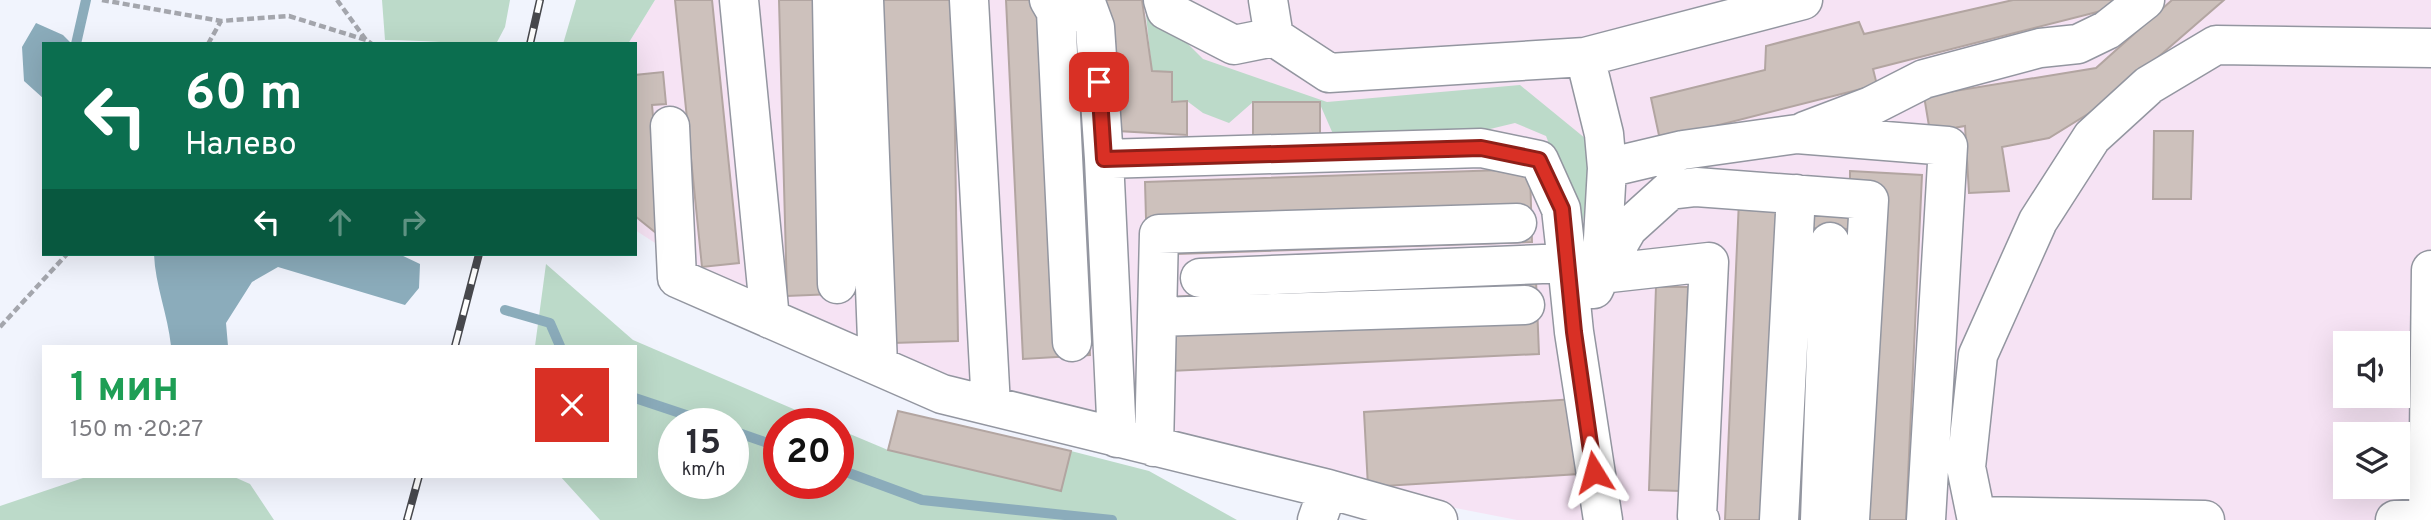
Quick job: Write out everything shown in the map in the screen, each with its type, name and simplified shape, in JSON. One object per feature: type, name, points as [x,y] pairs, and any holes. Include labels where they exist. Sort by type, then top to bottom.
[{"type":"lane","points":[[739,0],[770,319]]},
{"type":"lane","points":[[832,0],[838,284]]},
{"type":"lane","points":[[864,0],[878,366]]},
{"type":"lane","points":[[969,0],[991,407]]},
{"type":"lane","points":[[1049,0],[1056,12],[1072,342]]},
{"type":"lane","points":[[1085,0],[1095,27],[1104,159],[1124,281],[1117,438]]},
{"type":"lane","points":[[1163,0],[1166,10],[1234,45],[1274,37],[1329,73],[1585,57],[1803,0]]},
{"type":"lane","points":[[1268,0],[1274,37]]},
{"type":"lane","points":[[1797,134],[1871,106],[1924,79],[2040,48],[2078,44],[2107,30],[2145,0]]},
{"type":"lane","points":[[2204,520],[1976,516],[1966,467],[1978,355],[2038,221],[2092,137],[2149,85],[2216,45],[2431,48]]},
{"type":"lane","points":[[1585,57],[1604,134],[1607,168],[1584,268],[1574,332],[1603,520]]},
{"type":"lane","points":[[670,126],[677,278],[942,394],[1154,447],[1323,505],[1438,520]]},
{"type":"lane","points":[[1607,168],[1683,150],[1797,134],[1948,146],[1926,520]]},
{"type":"lane","points":[[1104,159],[1481,148],[1539,160],[1562,209],[1584,268]]},
{"type":"lane","points":[[1584,268],[1670,190],[1696,187],[1869,200],[1850,520]]},
{"type":"lane","points":[[1779,520],[1796,194]]},
{"type":"lane","points":[[1154,447],[1159,234],[1517,223]]},
{"type":"lane","points":[[1820,520],[1830,242]]},
{"type":"lane","points":[[1200,278],[1709,262],[1698,516],[1700,520]]},
{"type":"lane","points":[[2418,519],[2431,270]]},
{"type":"lane","points":[[1157,317],[1525,305]]},
{"type":"path","points":[[102,0],[221,22],[289,16],[369,42]]},
{"type":"path","points":[[337,0],[369,42]]},
{"type":"path","points":[[209,42],[221,22]]},
{"type":"path","points":[[0,327],[65,256]]},
{"type":"shaded area","points":[[655,0],[2431,0],[2431,520],[1517,520],[1368,491],[905,367],[697,270],[637,231],[637,42],[629,42]]},
{"type":"green space","points":[[382,0],[510,0],[505,27],[497,42],[385,40]]},
{"type":"green space","points":[[576,0],[655,0],[629,42],[564,42]]},
{"type":"green space","points":[[1145,6],[1154,10],[1203,59],[1327,102],[1520,85],[1591,143],[1583,224],[1577,244],[1556,162],[1546,136],[1515,123],[1465,135],[1333,134],[1319,102],[1253,102],[1229,123],[1203,113],[1187,101],[1172,102],[1172,72],[1152,71]]},
{"type":"green space","points":[[546,264],[633,340],[791,408],[763,408],[763,499],[854,499],[854,436],[888,450],[1061,491],[1071,451],[1149,471],[1237,520],[600,520],[562,478],[637,478],[637,345],[535,345]]},
{"type":"green space","points":[[83,478],[236,478],[250,484],[274,520],[0,520],[0,506]]},
{"type":"water","points":[[36,23],[63,35],[70,42],[42,42],[42,97],[24,81],[22,47]]},
{"type":"water","points":[[154,256],[403,256],[420,264],[419,288],[405,305],[278,267],[252,282],[226,323],[228,345],[171,345]]},
{"type":"building","points":[[675,0],[712,0],[739,263],[702,267]]},
{"type":"building","points":[[779,0],[850,0],[858,293],[787,296]]},
{"type":"building","points":[[882,0],[953,0],[958,341],[892,343]]},
{"type":"building","points":[[1006,0],[1030,0],[1075,25],[1090,355],[1023,359]]},
{"type":"building","points":[[1102,0],[1142,0],[1152,71],[1172,72],[1172,102],[1187,101],[1187,135],[1117,131]]},
{"type":"building","points":[[2013,0],[2111,0],[2113,8],[1873,69],[1877,85],[1660,140],[1651,98],[1765,70],[1766,46],[1859,22],[1864,34]]},
{"type":"building","points":[[2172,0],[2224,0],[2104,104],[2049,138],[2002,147],[2009,191],[1969,193],[1965,126],[1930,132],[1924,96],[2096,68]]},
{"type":"building","points":[[663,72],[666,104],[652,105],[663,232],[656,233],[637,218],[637,75]]},
{"type":"building","points":[[1253,102],[1320,102],[1320,140],[1253,140]]},
{"type":"building","points":[[2154,131],[2193,131],[2191,199],[2153,199]]},
{"type":"building","points":[[1530,169],[1532,242],[1147,255],[1145,182]]},
{"type":"building","points":[[1850,171],[1922,175],[1906,520],[1835,520],[1848,229],[1810,228],[1797,520],[1725,520],[1740,177],[1850,181]]},
{"type":"building","points":[[1536,280],[1539,354],[1170,371],[1167,297]]},
{"type":"building","points":[[1656,287],[1688,287],[1681,491],[1649,490]]},
{"type":"building","points":[[1575,399],[1579,474],[1368,487],[1364,412]]},
{"type":"building","points":[[898,411],[1071,451],[1061,491],[888,450]]},
{"type":"waterway","points":[[76,42],[86,0]]},
{"type":"waterway","points":[[505,310],[550,323],[560,345]]},
{"type":"waterway","points":[[637,399],[665,408]]},
{"type":"waterway","points":[[749,437],[763,441]]},
{"type":"waterway","points":[[854,475],[922,500],[1112,520]]},
{"type":"railway","points":[[530,42],[540,0]]},
{"type":"railway","points":[[455,345],[478,256]]},
{"type":"railway","points":[[407,520],[418,478]]},
{"type":"route","points":[[1099,82],[1104,159],[1481,148],[1539,160],[1562,209],[1574,332],[1594,472]]}]
